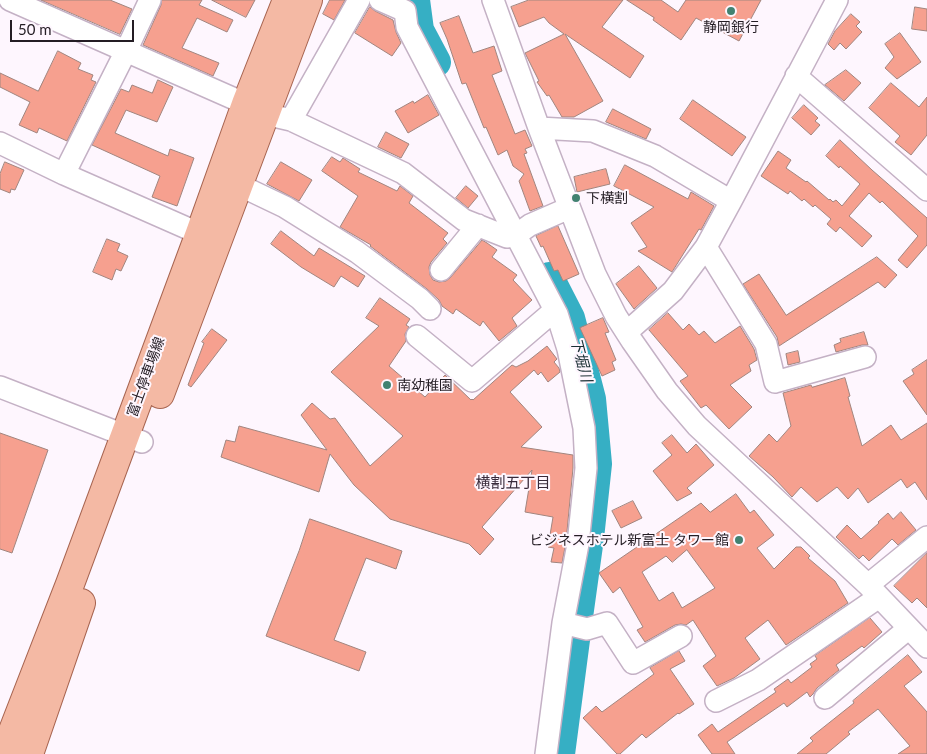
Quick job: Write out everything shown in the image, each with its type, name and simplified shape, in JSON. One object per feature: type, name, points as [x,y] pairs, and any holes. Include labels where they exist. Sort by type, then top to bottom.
[{"type":"main road","name":"富士停車場線","points":[[4,754],[133,439],[209,237],[267,113],[287,0]]},
{"type":"main road","name":"富士停車場線","points":[[209,237],[239,186],[308,0]]},
{"type":"main road","name":"富士停車場線","points":[[29,754],[86,589],[133,439]]},
{"type":"street","points":[[10,0],[403,173],[464,220],[507,237],[570,208]]},
{"type":"street","points":[[64,174],[150,0]]},
{"type":"street","points":[[267,113],[359,0]]},
{"type":"street","points":[[380,0],[404,11],[407,27],[523,230],[555,310],[568,350],[584,428],[586,468],[578,544],[564,624],[546,754]]},
{"type":"street","points":[[493,0],[594,274],[616,316],[632,341],[667,391],[697,426],[874,591],[927,647]]},
{"type":"street","points":[[627,332],[673,290],[706,247],[837,0]]},
{"type":"street","points":[[796,76],[927,190]]},
{"type":"street","points":[[539,128],[593,131],[655,156],[731,202]]},
{"type":"street","points":[[0,143],[64,174],[209,237]]},
{"type":"street","points":[[239,186],[285,207],[357,252],[420,299],[430,309]]},
{"type":"street","points":[[441,270],[478,225]]},
{"type":"street","points":[[706,247],[766,344],[775,382],[865,357]]},
{"type":"street","points":[[416,336],[472,381],[555,310]]},
{"type":"street","points":[[0,387],[133,439]]},
{"type":"street","points":[[716,701],[758,680],[874,591],[927,538]]},
{"type":"street","points":[[564,624],[587,629],[607,623],[633,664],[681,636]]},
{"type":"street","points":[[825,698],[908,628]]},
{"type":"building","points":[[41,0],[110,0],[132,9],[120,34]]},
{"type":"building","points":[[162,0],[202,0],[199,5],[233,20],[227,32],[197,18],[182,48],[219,63],[213,76],[143,45]]},
{"type":"building","points":[[212,0],[255,0],[246,17]]},
{"type":"building","points":[[330,0],[345,0],[334,20],[323,14]]},
{"type":"building","points":[[529,0],[623,0],[602,27],[644,56],[630,78],[565,34],[603,101],[574,117],[562,117],[549,95],[547,96],[537,82],[539,81],[525,53],[564,34],[544,17],[519,27],[511,7]]},
{"type":"building","points":[[627,0],[661,0],[678,12],[686,0],[761,0],[739,41],[696,18],[681,40],[653,20],[654,18]]},
{"type":"building","points":[[370,7],[393,20],[401,43],[392,56],[355,33]]},
{"type":"building","points":[[915,7],[927,9],[927,31],[912,29]]},
{"type":"building","points":[[851,14],[860,22],[856,26],[862,32],[846,49],[840,43],[834,50],[828,44],[835,31]]},
{"type":"building","points":[[459,16],[473,53],[494,46],[502,71],[492,75],[515,134],[525,130],[532,146],[525,149],[527,153],[524,154],[543,206],[530,211],[519,181],[524,174],[513,166],[507,150],[498,155],[486,127],[484,128],[466,83],[462,84],[440,23]]},
{"type":"building","points":[[900,33],[921,62],[897,79],[885,68],[894,57],[885,44]]},
{"type":"building","points":[[58,51],[81,63],[78,69],[93,75],[91,80],[96,82],[67,141],[39,128],[37,133],[19,125],[30,102],[0,87],[0,73],[38,91]]},
{"type":"building","points":[[846,70],[861,83],[844,101],[825,85]]},
{"type":"building","points":[[158,80],[173,87],[157,122],[126,110],[115,133],[168,156],[170,149],[194,158],[177,206],[152,197],[160,176],[92,145],[121,89],[129,92],[132,85],[152,93]]},
{"type":"building","points":[[891,83],[919,107],[927,97],[927,135],[911,155],[895,142],[900,136],[869,108]]},
{"type":"building","points":[[428,95],[439,115],[408,133],[395,111]]},
{"type":"building","points":[[693,100],[746,137],[732,156],[680,119]]},
{"type":"building","points":[[804,105],[818,118],[815,121],[820,125],[811,135],[792,118]]},
{"type":"building","points":[[613,109],[651,129],[646,139],[606,122]]},
{"type":"building","points":[[386,132],[409,144],[401,158],[378,147]]},
{"type":"building","points":[[840,140],[927,218],[927,245],[907,268],[898,260],[918,236],[882,201],[880,203],[869,193],[849,216],[872,236],[862,247],[840,227],[836,232],[827,224],[831,219],[815,205],[813,207],[804,199],[802,201],[790,191],[788,194],[761,176],[778,151],[791,160],[786,168],[807,181],[829,200],[833,202],[836,200],[842,206],[860,184],[826,156]]},
{"type":"building","points":[[332,157],[340,162],[343,158],[360,169],[358,172],[397,191],[400,186],[413,196],[409,203],[448,233],[443,239],[447,243],[429,267],[433,280],[439,282],[450,278],[482,240],[497,250],[492,257],[517,275],[513,280],[532,300],[512,318],[517,326],[499,341],[483,321],[480,326],[456,309],[453,314],[442,306],[439,300],[427,289],[371,245],[340,227],[358,196],[322,171]]},
{"type":"building","points":[[5,162],[24,170],[15,190],[11,189],[10,193],[0,189],[0,174]]},
{"type":"building","points":[[281,162],[312,180],[299,201],[267,184]]},
{"type":"building","points":[[625,165],[688,199],[691,192],[714,206],[701,230],[699,229],[672,272],[638,251],[647,247],[631,223],[654,207],[614,186]]},
{"type":"building","points":[[606,169],[610,184],[577,192],[574,177]]},
{"type":"building","points":[[466,186],[478,196],[468,208],[456,198]]},
{"type":"building","points":[[558,226],[579,274],[563,281],[558,270],[554,271],[543,246],[541,247],[536,236]]},
{"type":"building","points":[[281,231],[314,256],[319,248],[365,276],[358,287],[341,276],[334,287],[301,267],[271,244]]},
{"type":"building","points":[[107,239],[120,244],[117,251],[128,256],[121,271],[116,269],[112,280],[93,272]]},
{"type":"building","points":[[877,257],[897,275],[885,288],[878,282],[779,346],[777,337],[743,284],[759,274],[786,315]]},
{"type":"building","points":[[639,266],[657,288],[634,309],[616,284]]},
{"type":"building","points":[[380,298],[410,319],[406,325],[409,327],[405,334],[406,341],[389,366],[425,397],[445,375],[473,400],[512,365],[516,367],[528,361],[547,346],[557,359],[554,362],[560,372],[548,382],[541,372],[538,375],[534,370],[510,392],[542,427],[521,447],[573,455],[566,542],[562,563],[551,562],[554,548],[548,547],[553,517],[525,512],[532,470],[482,527],[494,539],[480,555],[469,544],[390,519],[354,485],[330,454],[319,492],[221,457],[226,440],[235,442],[239,426],[327,450],[301,415],[312,403],[330,419],[335,418],[370,466],[403,436],[331,372],[379,326],[366,318]]},
{"type":"building","points":[[668,313],[683,330],[689,324],[699,335],[704,331],[715,343],[740,326],[754,349],[757,360],[749,365],[751,371],[730,385],[752,407],[729,429],[706,405],[701,408],[680,381],[688,376],[649,330]]},
{"type":"building","points":[[603,318],[609,332],[605,333],[616,360],[612,362],[615,370],[602,376],[580,328]]},
{"type":"building","points":[[212,329],[227,340],[191,387],[188,385],[204,343],[202,342]]},
{"type":"building","points":[[864,332],[868,345],[836,352],[834,345],[841,342],[840,339]]},
{"type":"building","points":[[798,351],[800,362],[788,365],[786,354]]},
{"type":"building","points":[[927,360],[927,415],[903,381],[914,374],[912,370]]},
{"type":"building","points":[[845,378],[850,396],[848,397],[862,446],[891,425],[901,440],[927,423],[927,500],[915,482],[907,488],[901,479],[868,503],[858,488],[848,499],[837,487],[817,502],[801,487],[792,497],[749,456],[769,434],[777,442],[791,426],[783,393]]},
{"type":"building","points":[[0,433],[48,450],[12,553],[0,549]]},
{"type":"building","points":[[672,435],[687,453],[696,444],[714,465],[687,488],[692,493],[677,501],[653,471],[672,455],[662,443]]},
{"type":"building","points":[[736,494],[750,513],[754,510],[774,535],[757,548],[774,569],[796,547],[801,547],[810,556],[808,558],[835,581],[848,603],[786,645],[768,620],[745,638],[760,659],[734,678],[717,686],[703,666],[716,656],[693,620],[686,625],[675,625],[645,642],[637,630],[643,627],[620,587],[613,593],[599,573],[701,503],[710,512]],"holes":[[[687,550],[715,588],[682,608],[673,592],[659,601],[642,572],[666,556],[672,562]]]},
{"type":"building","points":[[633,501],[642,518],[621,528],[612,511]]},
{"type":"building","points":[[901,512],[916,530],[898,545],[892,539],[869,561],[863,555],[859,559],[836,537],[847,525],[861,539],[888,513],[893,519]]},
{"type":"building","points":[[310,519],[402,551],[396,569],[366,558],[334,640],[366,652],[359,671],[266,636]]},
{"type":"building","points":[[927,553],[927,608],[917,598],[912,603],[894,586]]},
{"type":"building","points":[[870,618],[882,632],[864,648],[862,646],[836,665],[839,670],[817,688],[810,697],[807,692],[787,707],[784,703],[727,742],[735,754],[712,754],[698,735],[712,724],[718,732],[776,692],[774,689],[788,679],[791,683],[812,667],[810,664],[817,659],[815,656]]},
{"type":"building","points":[[679,651],[685,661],[670,669],[694,704],[678,713],[646,738],[642,734],[620,754],[617,754],[583,718],[596,706],[602,712],[654,674],[650,668]]},
{"type":"building","points":[[908,655],[922,672],[904,686],[927,712],[927,754],[898,754],[910,746],[878,709],[848,732],[850,734],[826,754],[797,754],[813,741],[810,738],[854,703],[853,701]]},
{"type":"waterway","name":"下堀川","points":[[415,0],[419,30],[436,62]]},
{"type":"waterway","name":"下堀川","points":[[549,277],[570,318],[591,399],[597,464],[560,754]]},
{"type":"place","name":"静岡銀行","points":[[731,11]]},
{"type":"place","name":"下横割","points":[[576,198]]},
{"type":"place","name":"南幼稚園","points":[[387,385]]},
{"type":"place","name":"ビジネスホテル新富士 タワー館","points":[[739,540]]},
{"type":"district","name":"横割五丁目","points":[[513,483]]}]
